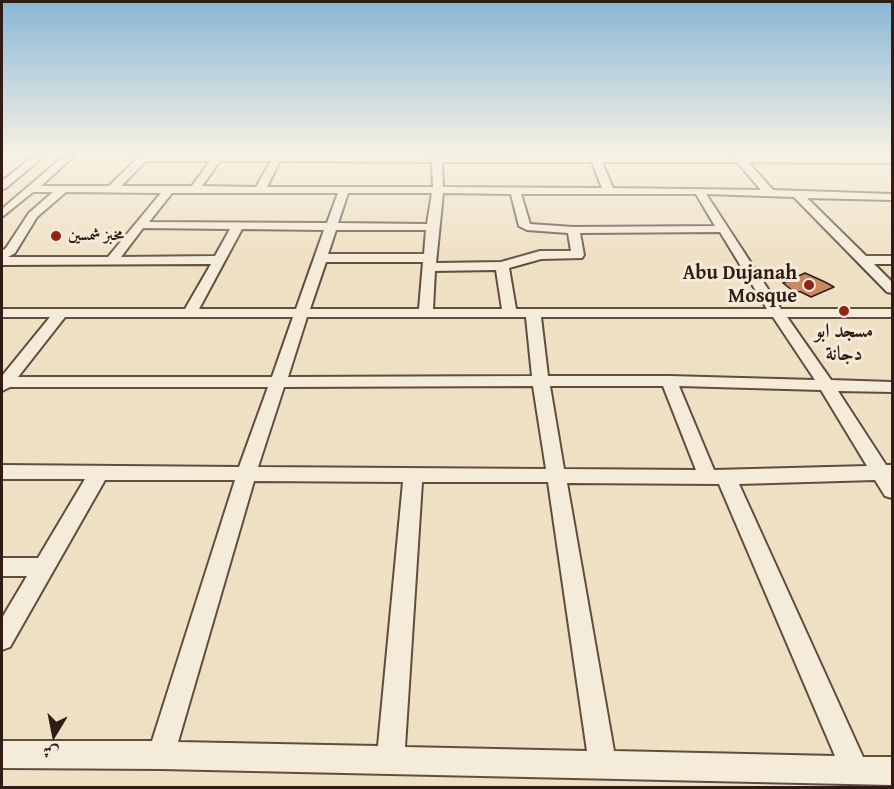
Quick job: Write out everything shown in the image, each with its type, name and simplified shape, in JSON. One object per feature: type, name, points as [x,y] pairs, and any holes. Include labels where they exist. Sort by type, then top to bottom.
[{"type":"street","points":[[2,214],[28,192]]},
{"type":"street","points":[[2,256],[11,250],[33,215],[60,192]]},
{"type":"street","points":[[112,260],[167,192]]},
{"type":"street","points":[[161,755],[246,474],[343,192]]},
{"type":"street","points":[[426,313],[432,227],[438,192]]},
{"type":"street","points":[[515,192],[525,227],[573,230],[722,229]]},
{"type":"street","points":[[699,192],[777,313],[886,472],[892,491]]},
{"type":"street","points":[[756,192],[892,197]]},
{"type":"street","points":[[796,193],[892,289]]},
{"type":"street","points":[[141,225],[432,227]]},
{"type":"street","points":[[190,313],[238,225]]},
{"type":"street","points":[[321,258],[502,266],[540,255],[578,255],[573,230]]},
{"type":"street","points":[[2,261],[219,260]]},
{"type":"street","points":[[864,260],[892,260]]},
{"type":"street","points":[[502,266],[510,312]]},
{"type":"street","points":[[2,313],[892,313]]},
{"type":"street","points":[[3,384],[61,313]]},
{"type":"street","points":[[532,313],[541,383],[603,765]]},
{"type":"street","points":[[3,384],[669,381],[892,387]]},
{"type":"street","points":[[669,381],[717,477],[855,771]]},
{"type":"street","points":[[2,472],[773,477],[886,472]]},
{"type":"street","points":[[2,639],[99,473]]},
{"type":"street","points":[[390,760],[414,476]]},
{"type":"street","points":[[2,567],[44,567]]},
{"type":"street","points":[[2,755],[161,755],[892,771]]},
{"type":"building","name":"Abu Dujanah Mosque","points":[[805,273],[834,287],[811,297],[793,291],[783,283]]},
{"type":"place","name":"مخبز شمسين","points":[[56,236]]},
{"type":"place","name":"Abu Dujanah Mosque","points":[[809,285]]},
{"type":"place","name":"مسجد ابو دجانة","points":[[844,311]]}]
